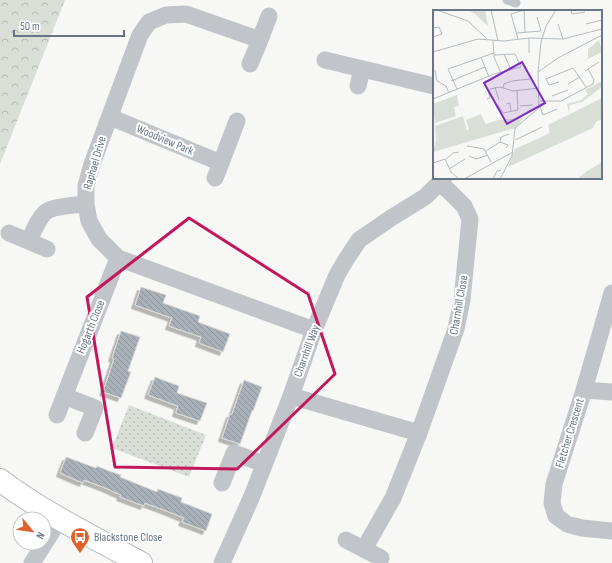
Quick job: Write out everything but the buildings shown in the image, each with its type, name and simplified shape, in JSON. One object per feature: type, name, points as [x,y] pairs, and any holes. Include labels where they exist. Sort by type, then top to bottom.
[{"type":"street","name":"Raphael Drive","points":[[260,40],[186,14],[166,15],[149,22],[140,35],[92,164],[86,186],[86,204],[89,221],[99,238],[118,258],[314,330]]},
{"type":"street","points":[[250,64],[270,16]]},
{"type":"street","points":[[326,60],[433,86]]},
{"type":"street","points":[[358,86],[362,69]]},
{"type":"street","name":"Woodview Park","points":[[110,117],[218,170],[237,121]]},
{"type":"street","name":"Charnhill Way","points":[[222,563],[252,496],[291,396],[314,330],[337,275],[359,240],[425,197],[442,181]]},
{"type":"street","name":"Charnhill Close","points":[[364,549],[393,498],[419,433],[456,329],[462,300],[470,219],[464,206],[448,190],[442,181]]},
{"type":"street","points":[[29,242],[37,223],[48,210],[65,206],[86,204]]},
{"type":"street","points":[[9,234],[47,249]]},
{"type":"street","name":"Hogarth Close","points":[[56,415],[118,258]]},
{"type":"street","name":"Fletcher Crescent","points":[[612,293],[584,390],[554,484],[552,503],[556,516],[567,524],[582,528],[612,531]]},
{"type":"street","points":[[584,390],[612,392]]},
{"type":"street","points":[[64,396],[95,408],[85,433]]},
{"type":"street","points":[[291,396],[419,433]]},
{"type":"street","points":[[222,483],[234,453],[264,464]]},
{"type":"street","points":[[4,486],[60,519],[142,563]]},
{"type":"street","points":[[32,563],[60,519]]},
{"type":"street","points":[[346,540],[381,558]]},
{"type":"highlighted area","points":[[189,218],[308,294],[335,374],[237,469],[115,467],[87,297]]},
{"type":"green space","points":[[0,0],[65,0],[0,164]]},
{"type":"green space","points":[[129,405],[206,435],[189,477],[112,448]]},
{"type":"place","name":"Blackstone Close","points":[[80,554]]}]
